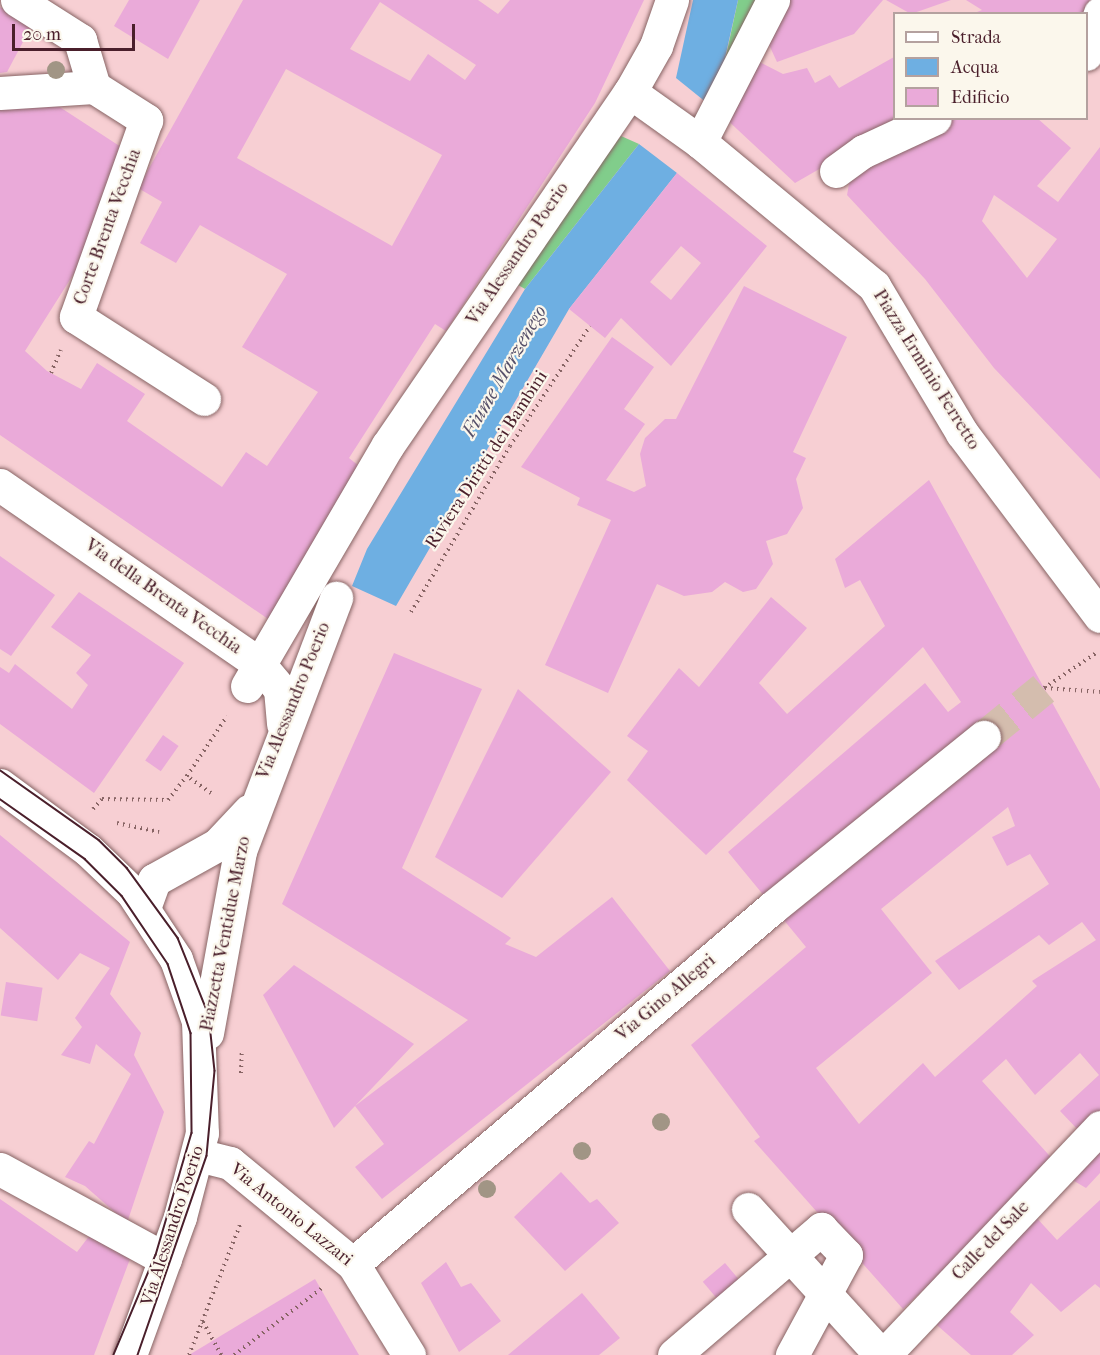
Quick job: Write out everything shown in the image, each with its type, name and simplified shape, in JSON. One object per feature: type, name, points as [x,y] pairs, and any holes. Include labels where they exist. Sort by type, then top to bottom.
[{"type":"street","points":[[0,93],[94,87],[80,40],[17,0]]},
{"type":"street","name":"Via Alessandro Poerio","points":[[246,687],[363,509],[502,274],[630,92],[656,46],[672,0]]},
{"type":"street","points":[[700,142],[773,0]]},
{"type":"street","name":"Corte Brenta Vecchia","points":[[94,87],[146,120],[76,317],[204,399]]},
{"type":"street","name":"Piazza Erminio Ferretto","points":[[630,92],[700,142],[874,286],[962,433],[1100,616]]},
{"type":"street","points":[[836,171],[864,151],[931,120]]},
{"type":"street","name":"Via della Brenta Vecchia","points":[[0,485],[246,687],[280,689],[285,708],[280,735]]},
{"type":"street","name":"Via Alessandro Poerio","points":[[254,805],[325,604],[298,639]]},
{"type":"street","name":"Via Gino Allegri","points":[[353,1264],[773,907],[984,737]]},
{"type":"street","name":"Piazzetta Ventidue Marzo","points":[[0,785],[88,850],[144,908],[190,991],[203,1058]]},
{"type":"street","name":"Piazzetta Ventidue Marzo","points":[[144,908],[154,880],[225,838],[254,805]]},
{"type":"street","name":"Piazzetta Ventidue Marzo","points":[[203,1058],[240,851],[254,805]]},
{"type":"street","name":"Via Alessandro Poerio","points":[[130,1355],[165,1259],[198,1155],[203,1058]]},
{"type":"street","name":"Calle del Sale","points":[[882,1354],[1100,1127]]},
{"type":"street","name":"Via Antonio Lazzari","points":[[198,1155],[230,1163],[353,1264],[409,1355]]},
{"type":"street","points":[[0,1169],[165,1259]]},
{"type":"street","points":[[748,1209],[882,1354]]},
{"type":"street","points":[[674,1355],[791,1255]]},
{"type":"street","points":[[792,1355],[825,1292]]},
{"type":"path","name":"Riviera Diritti dei Bambini","points":[[411,612],[510,446],[590,326]]},
{"type":"path","points":[[1100,650],[1044,688],[1100,692]]},
{"type":"path","points":[[97,814],[92,811],[102,799],[168,801],[246,687]]},
{"type":"path","points":[[187,776],[211,793]]},
{"type":"path","points":[[111,821],[161,832],[172,828]]},
{"type":"path","points":[[189,1355],[240,1232],[242,1172]]},
{"type":"path","points":[[234,1355],[353,1264]]},
{"type":"path","points":[[203,1322],[221,1355]]},
{"type":"shaded area","points":[[0,0],[1100,0],[1100,1355],[0,1355]]},
{"type":"green space","points":[[738,0],[761,0],[721,76],[727,51]]},
{"type":"green space","points":[[621,136],[639,144],[525,289],[513,282]]},
{"type":"water","points":[[693,0],[738,0],[721,76],[707,103],[676,78]]},
{"type":"water","name":"Fiume Marzenego","points":[[639,144],[677,173],[569,309],[396,606],[352,586],[367,549],[525,289]]},
{"type":"building","points":[[129,0],[200,0],[168,59],[114,26]]},
{"type":"building","points":[[243,0],[478,0],[498,14],[510,0],[644,0],[595,103],[446,331],[435,324],[349,458],[364,470],[271,621],[0,435],[0,105],[52,102],[121,147],[78,267],[25,351],[47,371],[81,389],[97,363],[145,394],[127,421],[222,487],[246,452],[267,466],[318,392],[242,347],[287,274],[200,225],[176,263],[140,243],[162,202],[138,188]],"holes":[[[380,2],[476,65],[465,80],[428,54],[410,81],[350,49]],[[286,69],[442,155],[392,246],[237,158]]]},
{"type":"building","points":[[785,0],[883,0],[854,34],[777,62],[765,36]]},
{"type":"building","points":[[886,0],[951,0],[917,12],[907,12]]},
{"type":"building","points":[[966,0],[1091,0],[1084,12],[977,12],[982,10]]},
{"type":"building","points":[[0,7],[31,27],[7,72],[0,73]]},
{"type":"building","points":[[752,58],[783,74],[807,68],[815,83],[830,75],[839,88],[893,58],[893,120],[905,120],[795,183],[723,116]]},
{"type":"building","points":[[952,120],[1039,120],[1071,148],[1037,186],[1058,202],[1100,147],[1100,479],[994,368],[925,279],[847,195],[852,168]],"holes":[[[994,195],[1057,239],[1027,278],[982,221]]]},
{"type":"building","points":[[677,173],[767,246],[671,366],[621,318],[605,338],[569,309]],"holes":[[[681,246],[701,263],[671,300],[650,282]]]},
{"type":"building","points":[[744,286],[847,337],[793,452],[806,458],[796,479],[803,508],[787,534],[766,541],[773,564],[756,589],[743,592],[725,582],[712,592],[684,596],[657,584],[608,693],[545,665],[611,520],[577,505],[580,498],[521,467],[612,337],[654,367],[624,409],[645,424],[606,480],[634,492],[646,486],[640,454],[645,438],[665,419],[676,419]]},
{"type":"building","points":[[929,480],[1100,789],[1100,1115],[1081,1133],[1060,1111],[1099,1075],[1080,1053],[1035,1095],[1006,1059],[982,1081],[1057,1164],[903,1309],[754,1141],[760,1137],[691,1045],[806,947],[728,852],[925,683],[948,712],[961,702],[923,647],[706,855],[627,780],[648,751],[627,736],[679,668],[699,687],[771,597],[807,628],[759,683],[787,714],[885,626],[860,580],[845,588],[835,559]],"holes":[[[1008,807],[1015,826],[992,837],[1007,866],[1030,854],[1049,884],[935,961],[959,990],[1039,935],[1049,945],[1082,922],[1096,940],[1032,981],[1037,986],[935,1077],[923,1063],[859,1124],[816,1068],[932,973],[881,909]]]},
{"type":"building","points":[[0,556],[55,595],[11,656],[0,649]]},
{"type":"building","points":[[79,592],[184,663],[94,793],[0,724],[0,667],[9,673],[15,664],[72,709],[88,685],[76,673],[91,655],[51,627]]},
{"type":"building","points":[[394,653],[482,689],[402,868],[511,938],[505,944],[536,957],[612,897],[670,971],[382,1199],[355,1167],[384,1144],[355,1106],[468,1020],[282,904]]},
{"type":"building","points":[[518,689],[611,772],[502,898],[435,857]]},
{"type":"building","points":[[163,735],[179,746],[161,771],[145,760]]},
{"type":"building","points":[[0,835],[130,942],[110,994],[141,1033],[134,1055],[164,1112],[127,1223],[85,1186],[65,1177],[89,1141],[94,1144],[131,1074],[96,1044],[90,1064],[61,1055],[82,1027],[75,1018],[110,968],[80,953],[58,980],[0,928]]},
{"type":"building","points":[[294,965],[414,1044],[334,1128],[263,995]]},
{"type":"building","points":[[6,982],[43,988],[37,1021],[1,1016]]},
{"type":"building","points":[[1100,1138],[1100,1173],[1086,1188],[1064,1175]]},
{"type":"building","points":[[561,1172],[590,1203],[597,1199],[619,1223],[565,1271],[514,1217]]},
{"type":"building","points":[[0,1199],[77,1252],[93,1231],[130,1259],[94,1355],[0,1355]]},
{"type":"building","points":[[1100,1200],[1100,1288],[1095,1284],[1061,1312],[1031,1283],[1010,1312],[1034,1335],[1012,1355],[971,1355],[930,1319],[1033,1214],[1057,1240]]},
{"type":"building","points":[[446,1262],[461,1287],[471,1283],[501,1321],[459,1352],[421,1283]]},
{"type":"building","points":[[725,1263],[747,1289],[725,1308],[703,1282]]},
{"type":"building","points":[[315,1279],[359,1355],[189,1355]]},
{"type":"building","points":[[582,1293],[620,1338],[599,1355],[508,1355]]},
{"type":"tunnel","points":[[984,737],[1044,688]]},
{"type":"tram line","points":[[0,770],[99,840],[127,868],[178,938],[209,1015],[215,1071],[207,1156],[138,1355]]},
{"type":"tram line","points":[[0,799],[85,859],[122,896],[168,964],[191,1033],[192,1133],[156,1255],[114,1355]]}]
